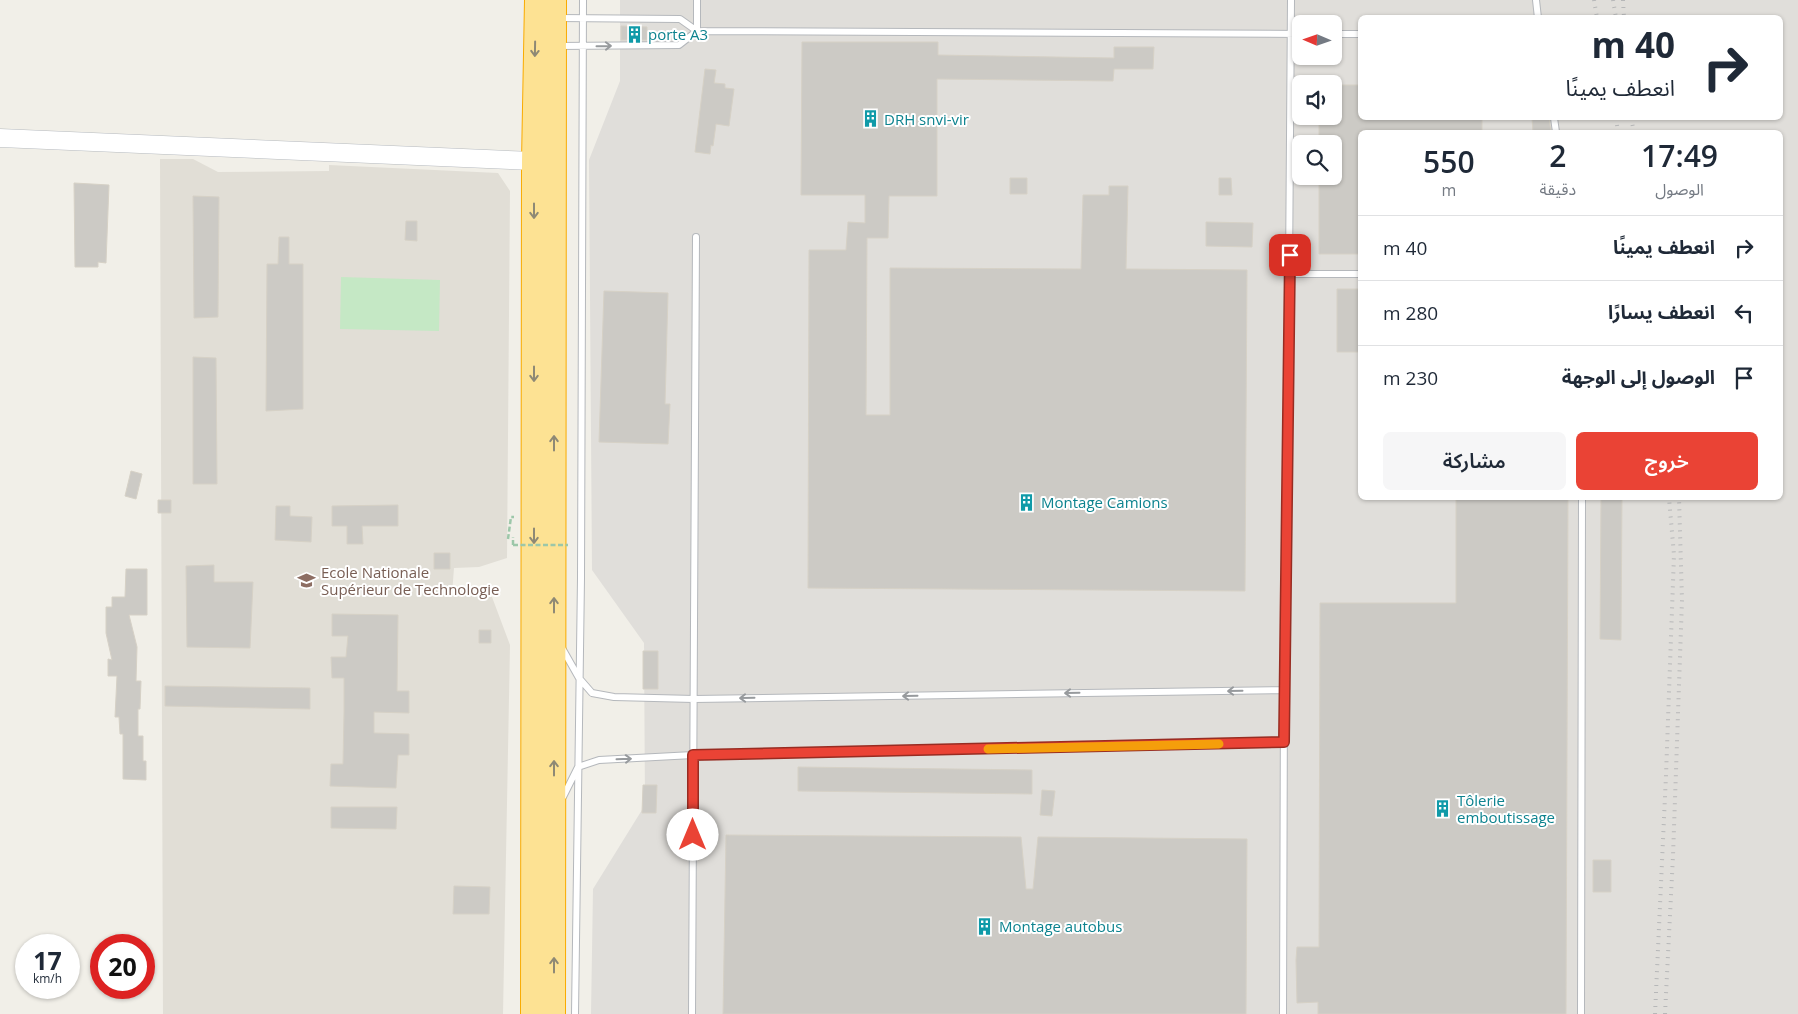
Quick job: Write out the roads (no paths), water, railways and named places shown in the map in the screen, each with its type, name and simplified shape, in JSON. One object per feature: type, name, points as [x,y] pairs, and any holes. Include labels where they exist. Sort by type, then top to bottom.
[{"type":"highway","points":[[532,1014],[536,0]]},
{"type":"highway","points":[[554,1014],[555,9]]},
{"type":"street","points":[[0,138],[534,161]]},
{"type":"lane","points":[[575,1014],[583,0]]},
{"type":"lane","points":[[697,0],[697,31]]},
{"type":"lane","points":[[1283,1014],[1284,690],[1291,0]]},
{"type":"lane","points":[[1536,0],[1538,15]]},
{"type":"lane","points":[[555,9],[583,18],[680,19],[697,31],[1290,34]]},
{"type":"lane","points":[[555,46],[678,45],[697,31]]},
{"type":"lane","points":[[1342,34],[1358,34]]},
{"type":"lane","points":[[692,1014],[696,237]]},
{"type":"lane","points":[[1289,274],[1358,274]]},
{"type":"lane","points":[[1581,1014],[1582,500]]},
{"type":"lane","points":[[554,630],[579,678],[592,693],[614,698],[694,699],[1284,690]]},
{"type":"lane","points":[[554,816],[578,767],[599,760],[693,755],[1284,742]]},
{"type":"railway","points":[[1594,0],[1596,15]]},
{"type":"railway","points":[[1613,0],[1616,15]]},
{"type":"railway","points":[[1623,0],[1624,15]]},
{"type":"railway","points":[[1616,120],[1618,130]]},
{"type":"railway","points":[[1631,120],[1634,130]]},
{"type":"railway","points":[[1655,1014],[1674,555],[1669,500]]},
{"type":"railway","points":[[1665,1014],[1673,856],[1682,600],[1679,500]]},
{"type":"place","name":"porte A3","points":[[634,34]]},
{"type":"place","name":"DRH snvi-vir","points":[[870,119]]},
{"type":"place","name":"Montage Camions","points":[[1027,502]]},
{"type":"place","name":"Ecole Nationale Supérieur de Technologie","points":[[307,581]]},
{"type":"place","name":"Tôlerie emboutissage","points":[[1443,809]]},
{"type":"place","name":"Montage autobus","points":[[985,926]]}]
